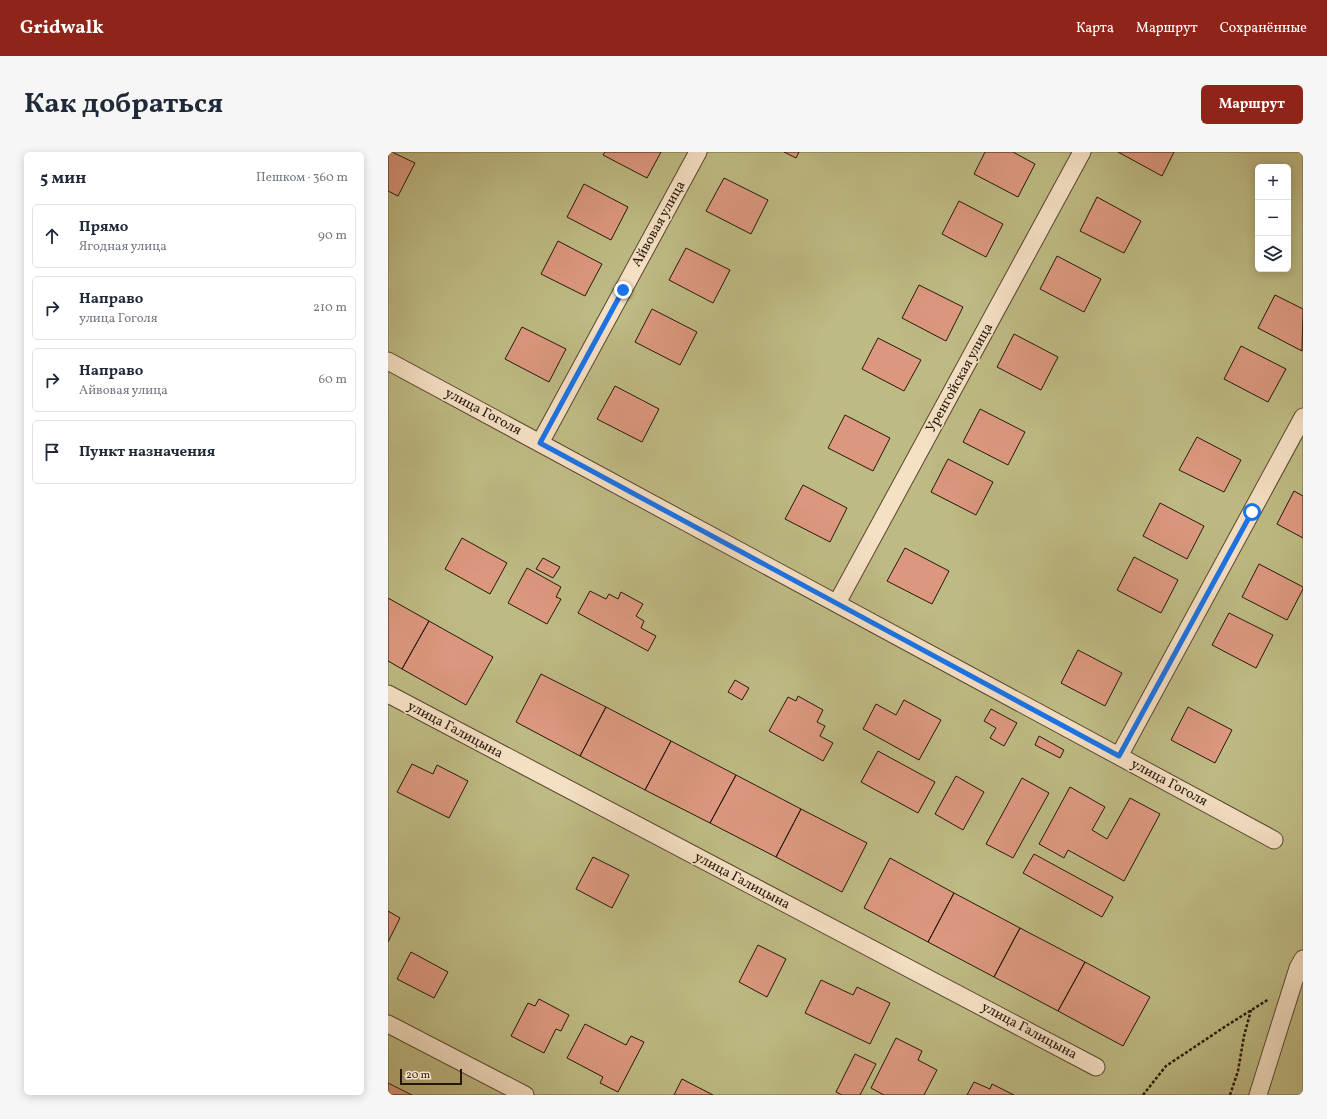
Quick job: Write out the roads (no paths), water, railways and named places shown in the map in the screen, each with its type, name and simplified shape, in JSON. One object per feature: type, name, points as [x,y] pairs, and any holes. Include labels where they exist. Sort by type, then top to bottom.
[{"type":"street","name":"Айвовая улица","points":[[540,443],[698,152]]},
{"type":"street","name":"Уренгойская улица","points":[[837,603],[1082,152]]},
{"type":"street","name":"улица Гоголя","points":[[388,361],[1274,840]]},
{"type":"street","points":[[1119,756],[1303,417]]},
{"type":"street","name":"улица Галицына","points":[[388,694],[1096,1067]]},
{"type":"street","points":[[1258,1095],[1298,968],[1303,959]]},
{"type":"street","points":[[388,1024],[525,1095]]}]
